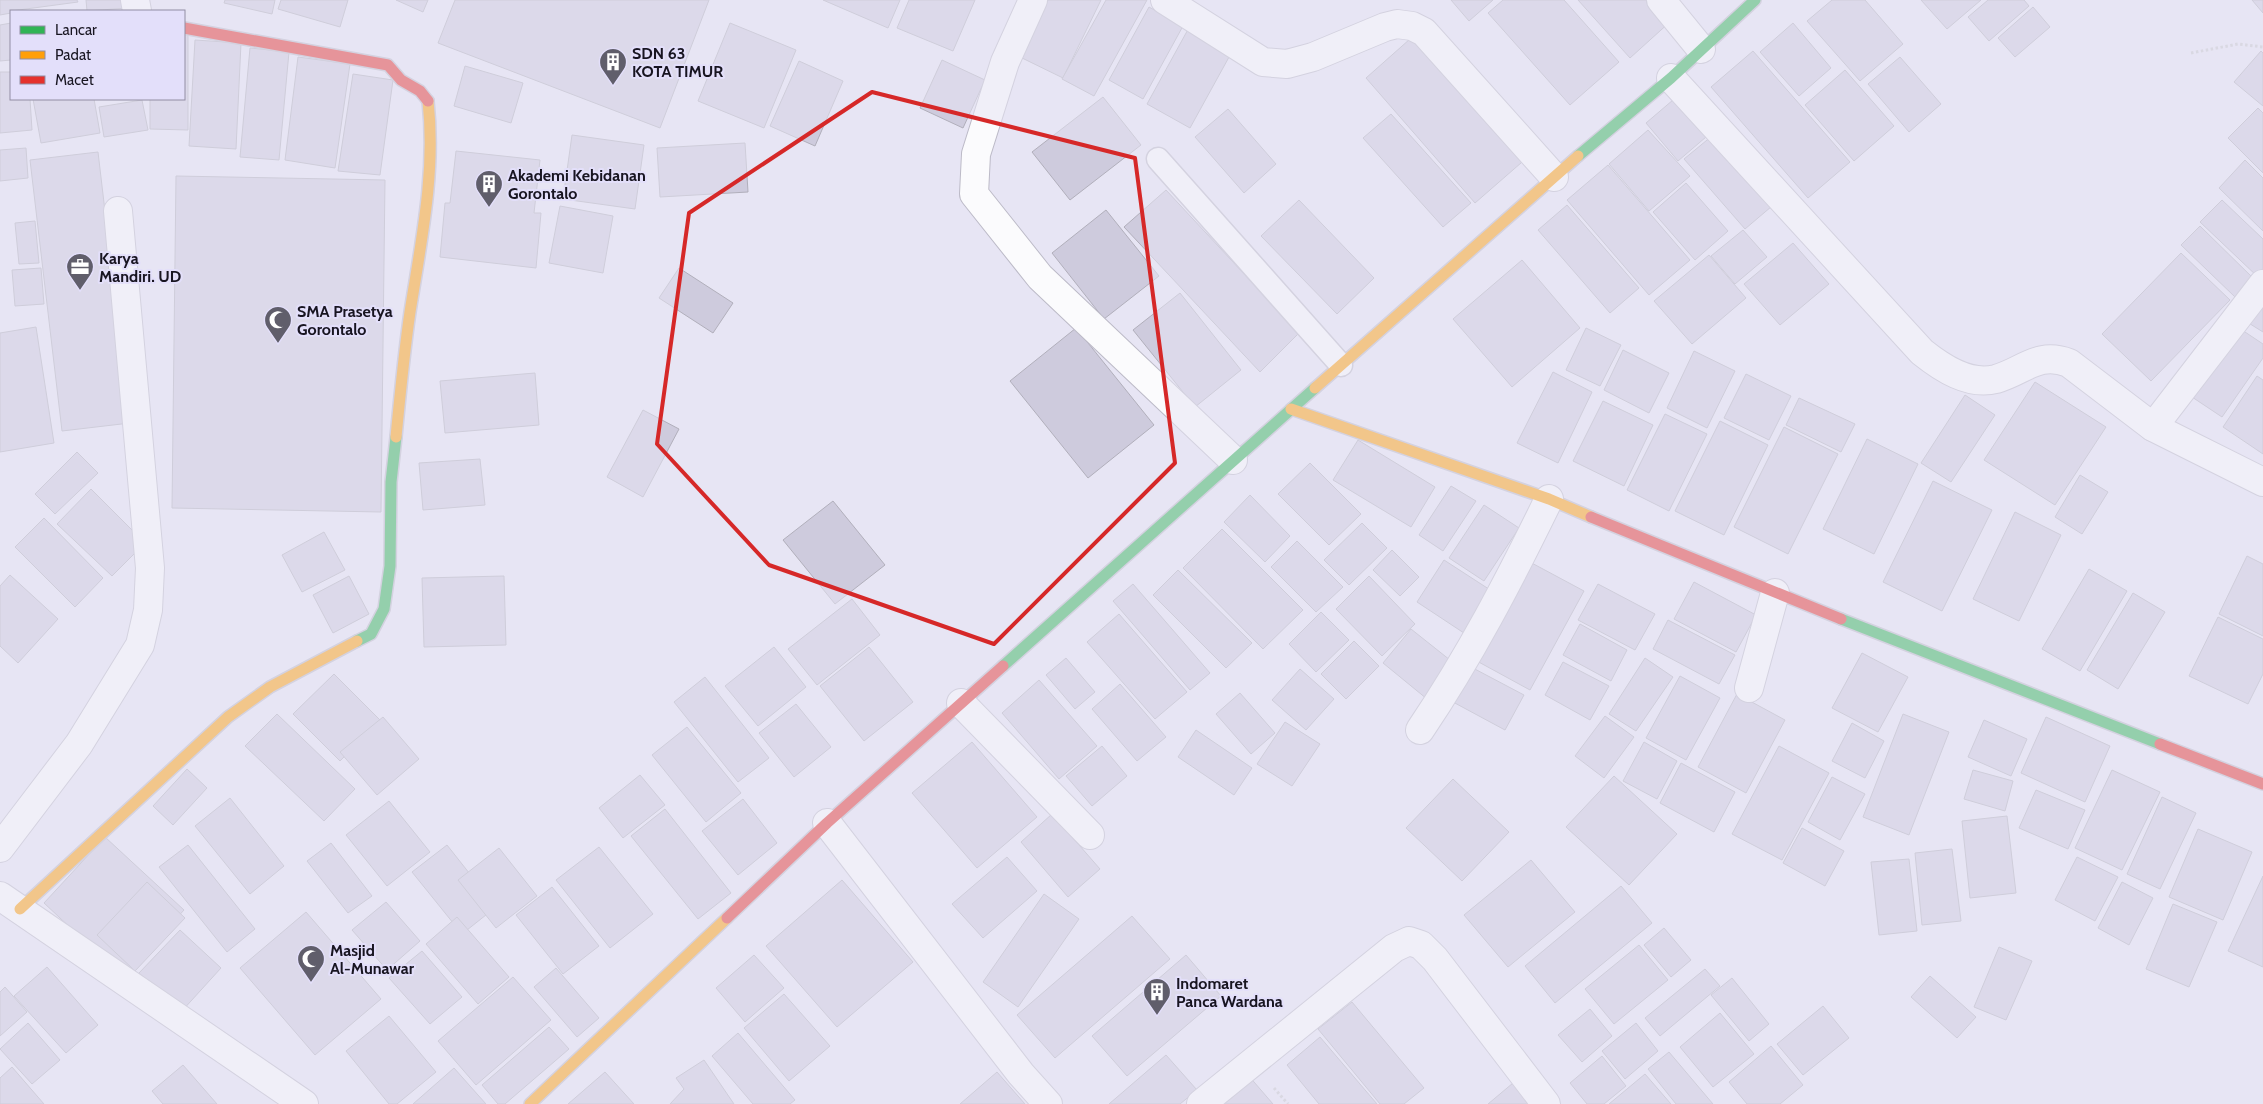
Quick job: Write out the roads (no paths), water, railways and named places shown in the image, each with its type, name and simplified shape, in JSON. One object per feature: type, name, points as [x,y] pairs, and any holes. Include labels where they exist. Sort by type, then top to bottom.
[{"type":"street","points":[[1033,0],[1005,62],[976,154],[974,194],[1040,277],[1234,460]]},
{"type":"street","points":[[1165,0],[1263,62],[1288,64],[1313,57],[1386,27],[1396,24],[1412,26],[1436,43],[1554,177]]},
{"type":"street","points":[[1661,0],[1701,50]]},
{"type":"street","points":[[530,1104],[827,823],[1291,409],[1554,177],[1671,78],[1755,0]]},
{"type":"street","points":[[185,28],[388,65],[401,80],[420,91],[428,101],[431,129],[428,196],[406,342],[391,482],[390,566],[384,609],[371,634],[270,687],[228,718],[10,903],[304,1104]]},
{"type":"street","points":[[1671,78],[1922,352],[1940,366],[1971,379],[1995,379],[2028,364],[2057,358],[2069,363],[2153,427],[2263,482]]},
{"type":"street","points":[[0,848],[79,744],[140,645],[148,610],[149,559],[118,211]]},
{"type":"street","points":[[2153,427],[2263,284]]},
{"type":"street","points":[[1291,409],[1549,499],[1775,593],[2263,784]]},
{"type":"street","points":[[1420,730],[1458,673],[1488,622],[1549,499]]},
{"type":"street","points":[[1749,688],[1775,593]]},
{"type":"street","points":[[961,704],[1090,835]]},
{"type":"street","points":[[827,823],[1021,1074],[1048,1104]]},
{"type":"street","points":[[1201,1104],[1394,948],[1409,941],[1421,945],[1434,959],[1546,1104]]},
{"type":"lane","points":[[1158,159],[1341,365]]},
{"type":"place","name":"SDN 63 KOTA TIMUR","points":[[613,86]]},
{"type":"place","name":"Akademi Kebidanan Gorontalo","points":[[489,208]]},
{"type":"place","name":"Karya Mandiri. UD","points":[[80,291]]},
{"type":"place","name":"SMA Prasetya Gorontalo","points":[[278,344]]},
{"type":"place","name":"Masjid Al-Munawar","points":[[311,983]]},
{"type":"place","name":"Indomaret Panca Wardana","points":[[1157,1016]]}]
